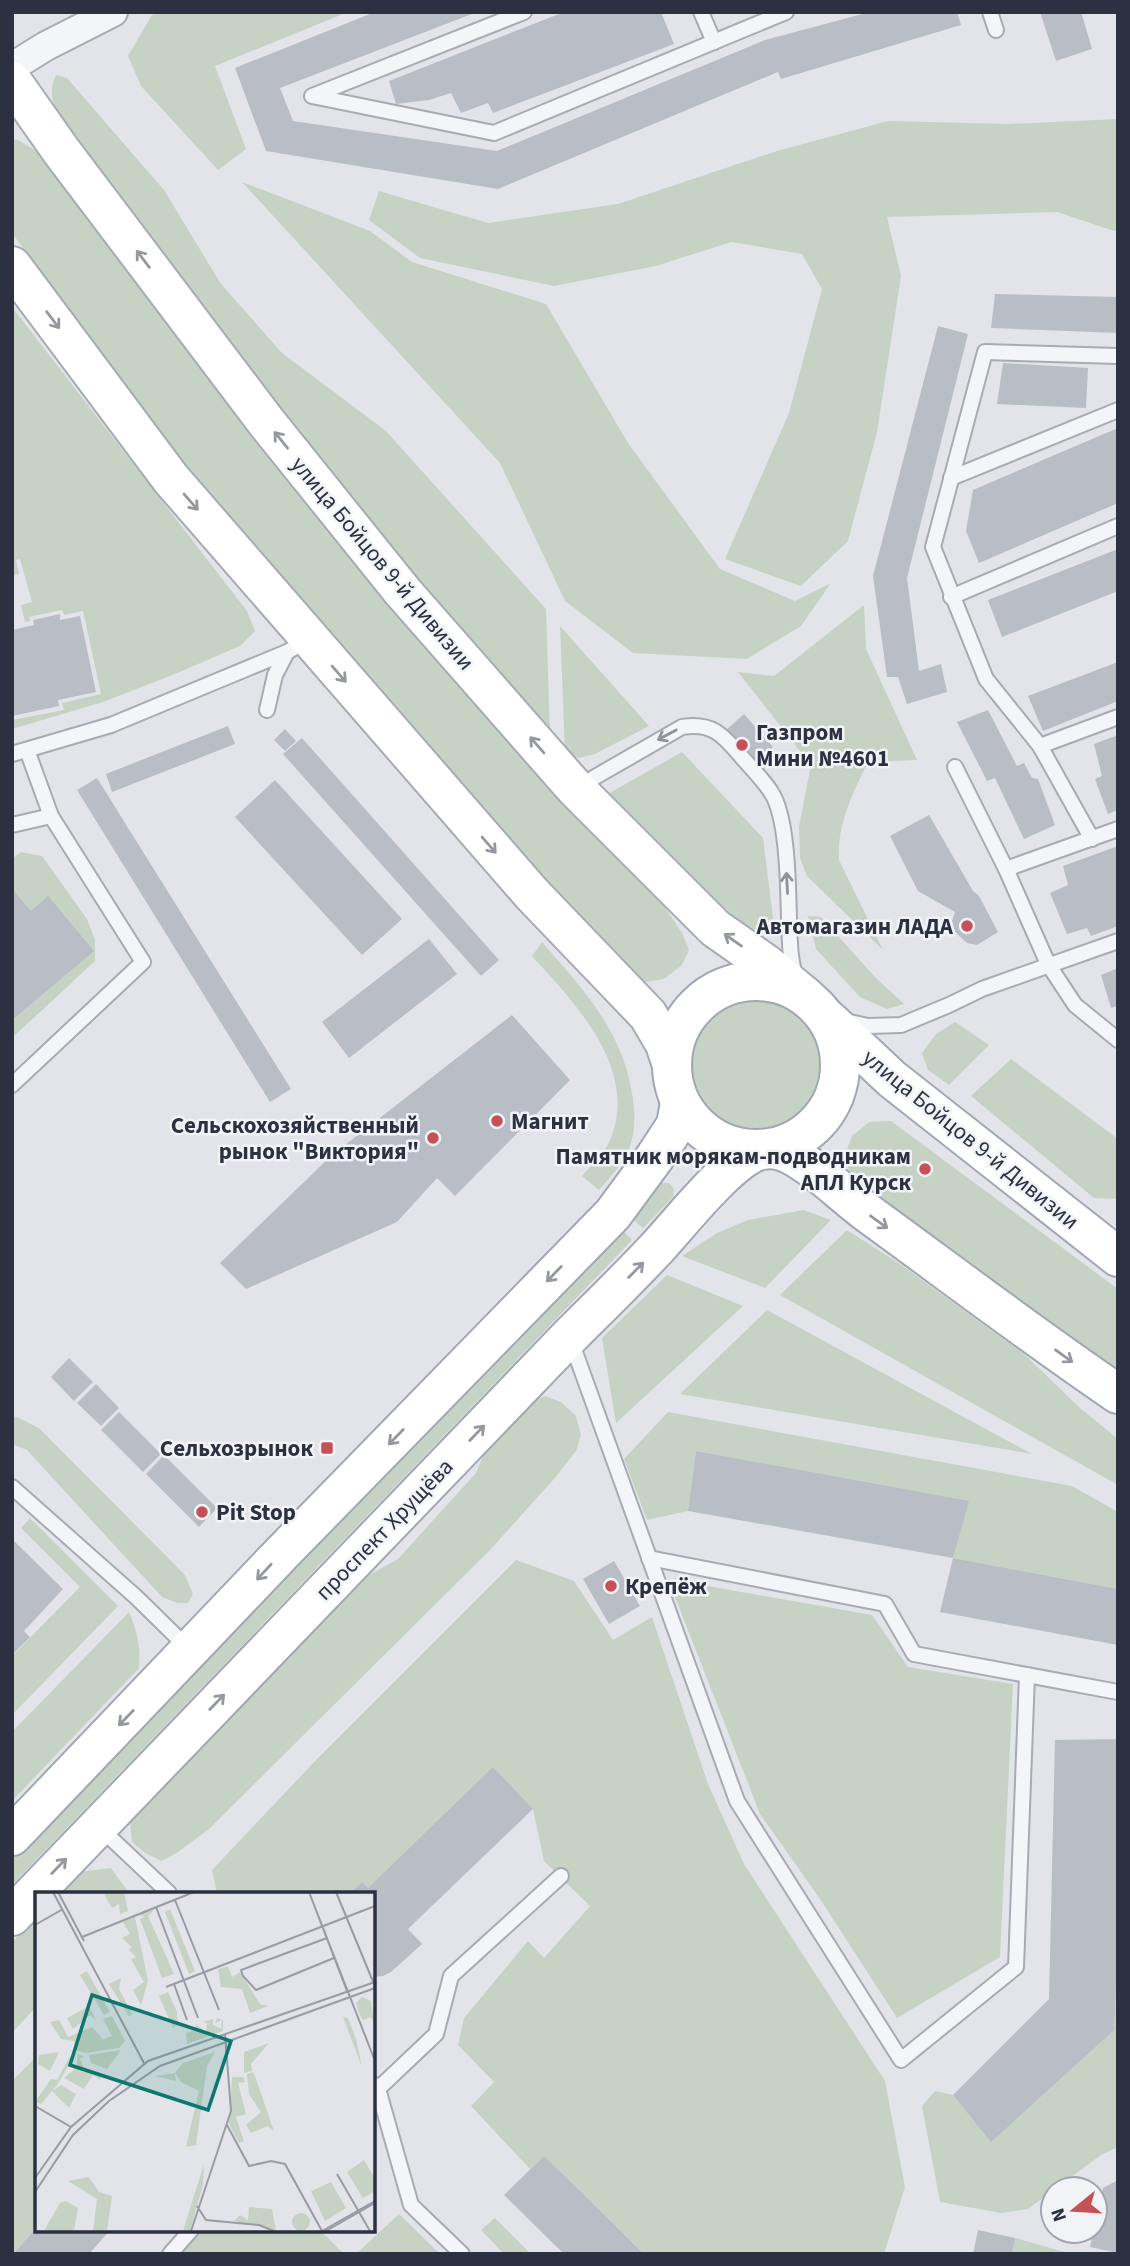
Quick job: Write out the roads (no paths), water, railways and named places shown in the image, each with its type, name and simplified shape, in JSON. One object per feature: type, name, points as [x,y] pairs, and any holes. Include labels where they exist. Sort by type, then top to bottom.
[{"type":"main road","name":"улица Бойцов 9-й Дивизии","points":[[12,81],[267,423],[403,592],[575,788],[715,928],[817,1007],[892,1079],[1112,1247]]},
{"type":"main road","points":[[12,266],[298,646],[648,1015],[665,1044],[680,1103],[695,1123],[715,1139],[730,1146],[775,1149],[791,1155],[868,1214],[1118,1394]]},
{"type":"main road","points":[[671,1062],[674,1045],[685,1018],[703,999],[728,985],[756,980],[780,984],[817,1007],[838,1043],[841,1061],[836,1093],[815,1126],[791,1142],[762,1150]]},
{"type":"main road","points":[[12,1836],[283,1552],[612,1214],[676,1125],[680,1103]]},
{"type":"main road","name":"проспект Хрущёва","points":[[12,1916],[654,1251],[719,1180],[744,1157],[762,1150]]},
{"type":"street","points":[[12,67],[46,46],[113,12]]},
{"type":"lane","points":[[524,12],[312,96],[494,133],[786,12]]},
{"type":"lane","points":[[701,12],[714,42]]},
{"type":"lane","points":[[990,12],[996,30]]},
{"type":"lane","points":[[1092,839],[1040,746],[986,679],[933,547],[985,352],[1118,356]]},
{"type":"lane","points":[[951,478],[1118,410]]},
{"type":"lane","points":[[951,597],[1118,526]]},
{"type":"lane","points":[[267,710],[275,676],[298,646]]},
{"type":"lane","points":[[12,1085],[143,962],[51,816],[19,752],[111,725],[298,646]]},
{"type":"lane","points":[[1040,746],[1118,717]]},
{"type":"lane","points":[[575,788],[682,727],[705,727],[723,735],[772,793],[779,811],[787,869],[794,971],[817,1007],[869,1026],[901,1025],[982,989],[1118,941]]},
{"type":"lane","points":[[955,767],[1006,869],[1048,964],[1075,1005],[1118,1040]]},
{"type":"lane","points":[[12,825],[51,816]]},
{"type":"lane","points":[[1006,869],[1118,829]]},
{"type":"lane","points":[[569,1337],[737,1801],[901,2060],[1016,1968],[1027,1675]]},
{"type":"lane","points":[[12,1487],[136,1597],[190,1651]]},
{"type":"lane","points":[[649,1558],[885,1604],[914,1654],[1118,1692]]},
{"type":"lane","points":[[98,1826],[168,1892]]},
{"type":"lane","points":[[462,2254],[411,2205],[375,2087],[436,2034],[452,1976],[561,1876]]},
{"type":"lane","points":[[170,2254],[190,2231]]},
{"type":"place","name":"Газпром Мини №4601","points":[[742,745]]},
{"type":"place","name":"Автомагазин ЛАДА","points":[[967,926]]},
{"type":"place","name":"Магнит","points":[[497,1121]]},
{"type":"place","name":"Сельскохозяйственный рынок \"Виктория\"","points":[[433,1138]]},
{"type":"place","name":"Памятник морякам-подводникам АПЛ Курск","points":[[925,1169]]},
{"type":"place","name":"Сельхозрынок","points":[[327,1448]]},
{"type":"place","name":"Pit Stop","points":[[202,1512]]},
{"type":"place","name":"Крепёж","points":[[611,1586]]}]
